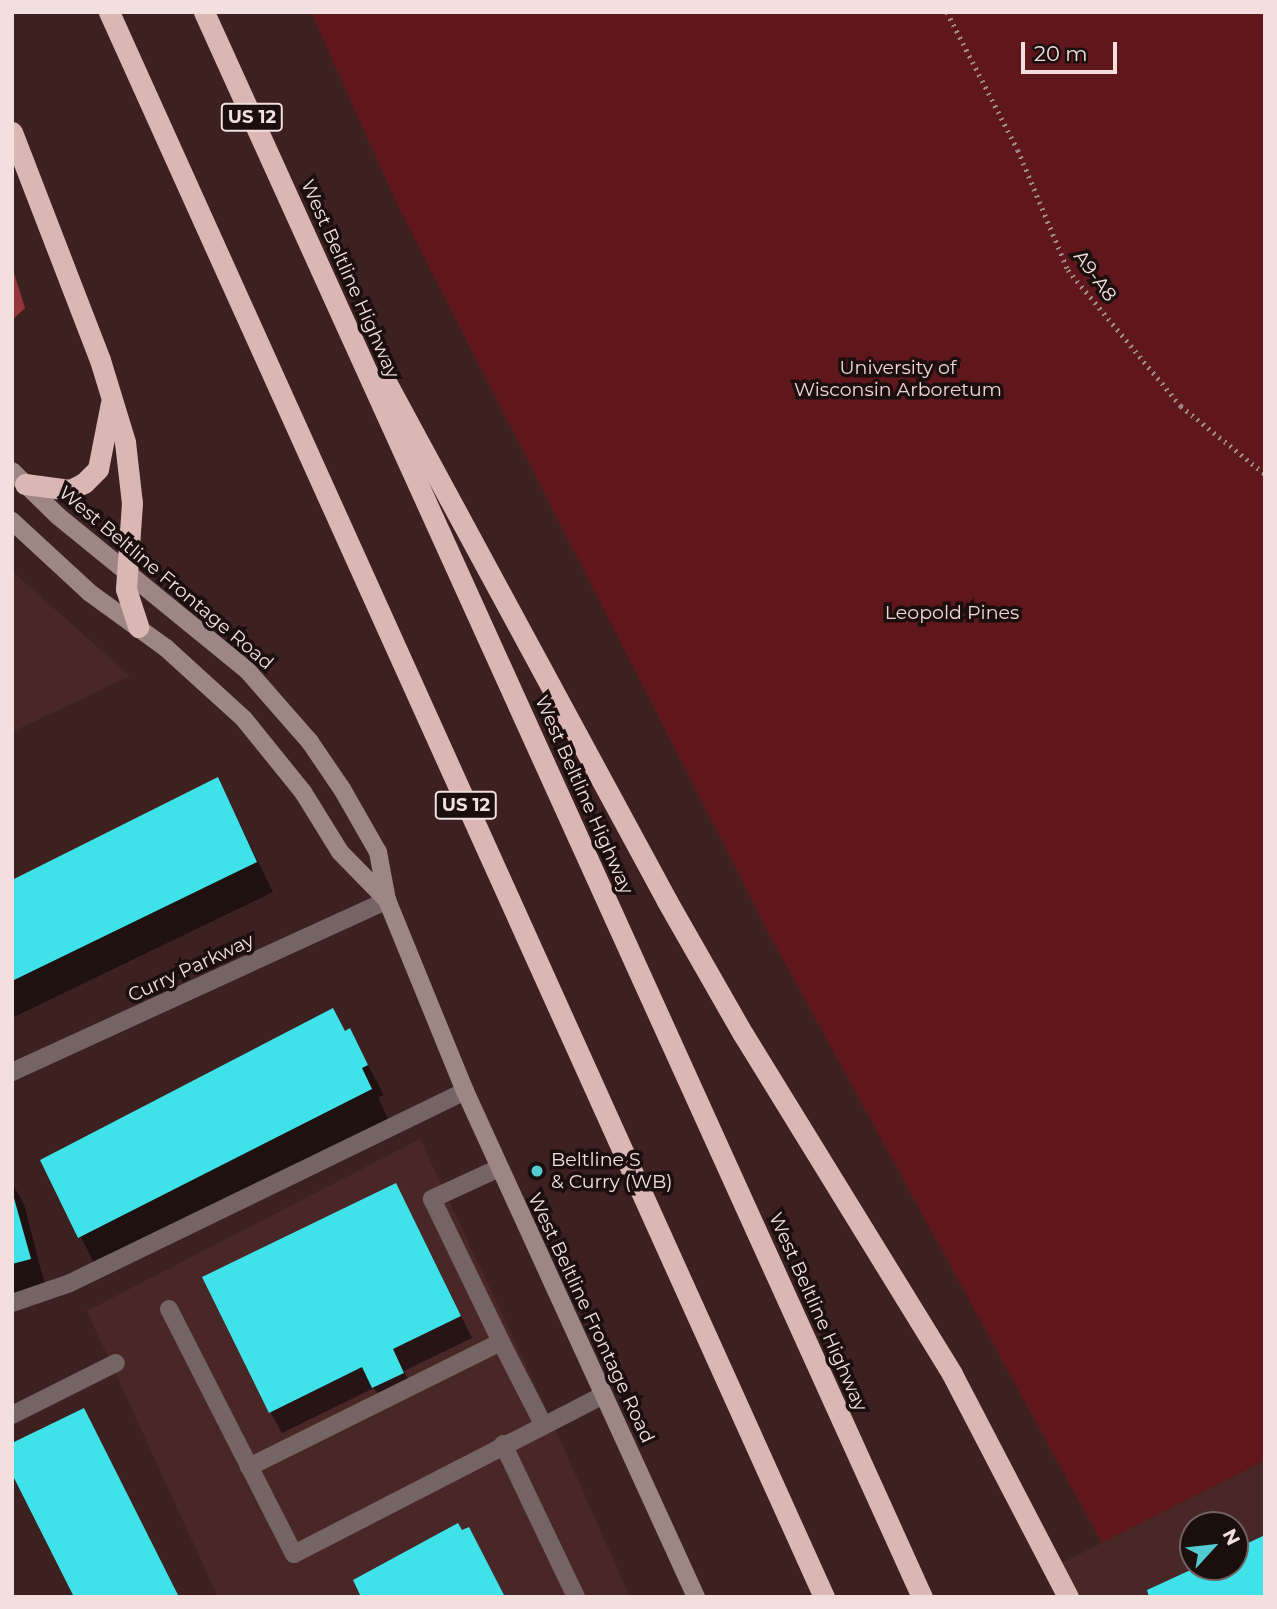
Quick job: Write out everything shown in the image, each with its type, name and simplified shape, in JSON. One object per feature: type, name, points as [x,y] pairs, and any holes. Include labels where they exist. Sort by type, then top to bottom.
[{"type":"highway","name":"US 12","points":[[109,12],[824,1597]]},
{"type":"highway","name":"West Beltline Highway","points":[[204,12],[922,1597]]},
{"type":"highway","points":[[12,132],[100,360],[125,442],[132,503],[125,570],[138,627]]},
{"type":"highway","points":[[299,221],[667,901],[743,1034],[952,1374],[1068,1597]]},
{"type":"highway","points":[[19,477],[70,490],[99,469],[111,401]]},
{"type":"street","name":"West Beltline Frontage Road","points":[[19,477],[125,570],[247,670],[310,742],[378,852],[387,900],[464,1091],[696,1597]]},
{"type":"street","name":"West Beltline Frontage Road","points":[[12,522],[90,593],[138,627],[244,719],[303,792],[340,852],[387,900]]},
{"type":"lane","name":"Curry Parkway","points":[[12,1072],[387,900]]},
{"type":"lane","points":[[12,1303],[70,1283],[464,1091]]},
{"type":"lane","points":[[499,1168],[432,1199],[543,1424]]},
{"type":"lane","points":[[169,1309],[294,1554],[503,1444],[603,1395]]},
{"type":"lane","points":[[249,1467],[501,1342]]},
{"type":"lane","points":[[12,1415],[116,1363]]},
{"type":"lane","points":[[503,1444],[576,1597]]},
{"type":"path","name":"A9-A8","points":[[947,12],[1018,150],[1069,270],[1181,406],[1265,474]]},
{"type":"shaded area","points":[[12,267],[25,308],[12,320]]},
{"type":"shaded area","points":[[12,571],[130,676],[12,732]]},
{"type":"shaded area","points":[[420,1139],[540,1395],[630,1597],[218,1597],[87,1311]]},
{"type":"shaded area","points":[[1265,1460],[1265,1597],[1068,1597],[1054,1567]]},
{"type":"green space","name":"University of Wisconsin Arboretum","points":[[311,12],[1265,12],[1265,1460],[1102,1543],[773,941],[397,204]]},
{"type":"building","points":[[218,777],[257,862],[12,981],[12,880]]},
{"type":"building","points":[[333,1008],[345,1031],[350,1028],[368,1065],[362,1068],[372,1089],[78,1238],[40,1160]]},
{"type":"building","points":[[396,1183],[461,1316],[393,1349],[404,1373],[372,1388],[362,1367],[269,1413],[202,1277]]},
{"type":"building","points":[[12,1191],[31,1259],[12,1264]]},
{"type":"building","points":[[84,1408],[179,1597],[74,1597],[12,1474],[12,1443]]},
{"type":"building","points":[[458,1523],[462,1530],[469,1527],[505,1597],[361,1597],[353,1580]]},
{"type":"building","points":[[1265,1535],[1265,1597],[1149,1597],[1147,1590],[1179,1575],[1179,1581],[1249,1581],[1249,1542]]},
{"type":"place","name":"Beltline S & Curry (WB)","points":[[537,1171]]},
{"type":"park label","name":"Leopold Pines","points":[[952,613]]}]
